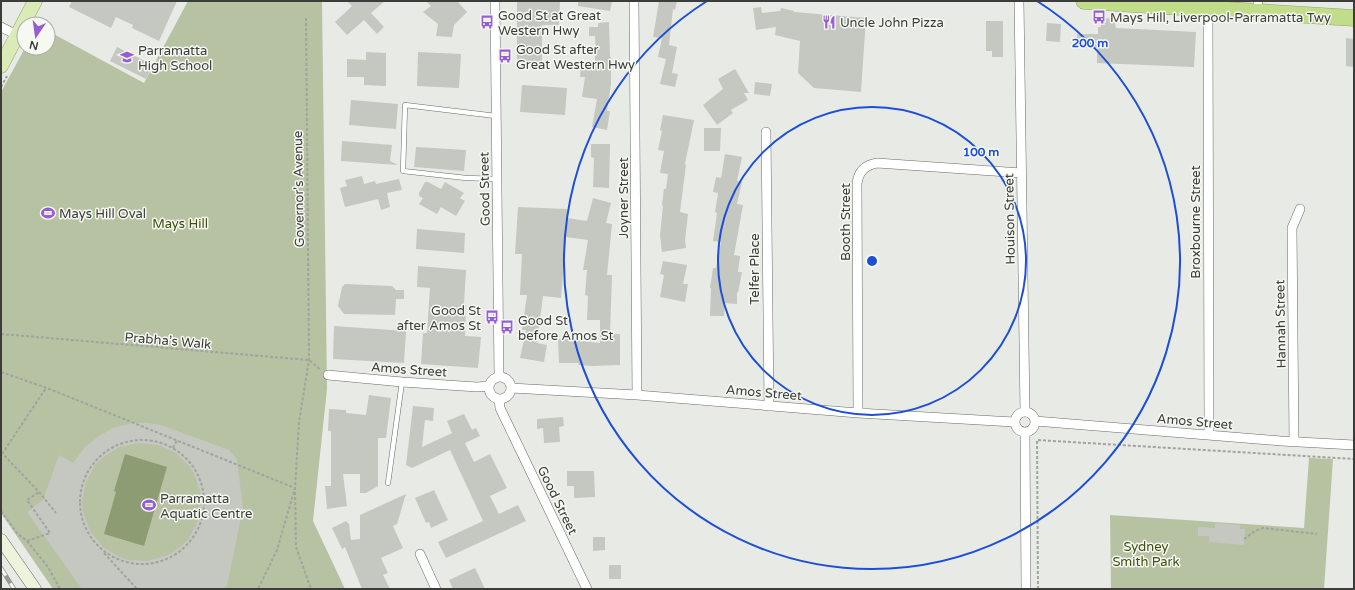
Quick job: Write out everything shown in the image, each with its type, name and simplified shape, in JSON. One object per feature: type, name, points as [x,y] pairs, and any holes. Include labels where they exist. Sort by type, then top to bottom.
[{"type":"highway","points":[[1084,1],[1354,18]]},
{"type":"highway","points":[[1239,1],[1354,9]]},
{"type":"main road","points":[[27,16],[35,1]]},
{"type":"main road","points":[[1,66],[16,37]]},
{"type":"street","name":"Good Street","points":[[495,1],[499,377]]},
{"type":"street","name":"Joyner Street","points":[[634,1],[637,395]]},
{"type":"street","name":"Houison Street","points":[[1019,1],[1025,412]]},
{"type":"street","name":"Broxbourne Street","points":[[1208,9],[1209,435]]},
{"type":"street","points":[[1,27],[16,34]]},
{"type":"street","name":"Telfer Place","points":[[766,132],[769,406]]},
{"type":"street","name":"Booth Street","points":[[858,413],[857,184],[860,172],[868,166],[877,163],[1022,172]]},
{"type":"street","name":"Hannah Street","points":[[1294,441],[1292,228],[1300,209]]},
{"type":"street","name":"Amos Street","points":[[328,375],[402,382],[477,387],[489,386]]},
{"type":"street","points":[[499,377],[507,380],[511,388],[508,396],[499,400],[492,396],[489,392],[489,386],[492,381],[499,377]]},
{"type":"street","name":"Amos Street","points":[[511,388],[637,395],[858,413],[1014,422]]},
{"type":"street","name":"Good Street","points":[[499,400],[500,408],[587,589]]},
{"type":"street","points":[[1025,412],[1032,416],[1035,421],[1034,428],[1025,433],[1016,428],[1014,422],[1016,416],[1025,412]]},
{"type":"street","name":"Amos Street","points":[[1035,421],[1354,445]]},
{"type":"street","points":[[1025,433],[1026,589]]},
{"type":"street","points":[[1,540],[34,589]]},
{"type":"street","points":[[420,554],[436,589]]},
{"type":"lane","points":[[496,116],[405,105],[403,171],[466,178],[497,179]]},
{"type":"lane","points":[[388,483],[402,382]]},
{"type":"path","name":"Governor's Avenue","points":[[295,488],[299,422],[309,360],[306,18]]},
{"type":"path","name":"Prabha’s Walk","points":[[1,334],[309,360]]},
{"type":"path","points":[[309,360],[328,375]]},
{"type":"path","points":[[1,372],[47,388],[295,488]]},
{"type":"path","points":[[47,388],[2,453],[39,492],[56,513]]},
{"type":"path","points":[[102,550],[111,556],[129,563],[149,564],[168,558],[185,547],[192,540],[204,512],[203,491],[199,476],[191,463],[184,456],[173,448],[156,441],[146,440],[125,442],[106,450],[91,465],[82,484],[80,510],[84,526],[89,535],[102,550],[137,589]]},
{"type":"path","points":[[173,448],[177,440]]},
{"type":"path","points":[[1038,589],[1037,440],[1354,459]]},
{"type":"path","points":[[295,488],[296,547],[311,589]]},
{"type":"path","points":[[258,589],[277,550],[295,488]]},
{"type":"path","points":[[27,540],[50,533],[27,500],[39,492]]},
{"type":"path","points":[[1,511],[17,533],[27,540],[48,567],[60,589]]},
{"type":"path","points":[[1244,539],[1255,531],[1264,528],[1317,534]]},
{"type":"green space","name":"Mays Hill","points":[[188,1],[322,1],[327,389],[313,521],[345,589],[53,589],[1,513],[1,92],[21,56],[56,56],[56,35],[144,83]]},
{"type":"green space","name":"Sydney Smith Park","points":[[1309,458],[1333,459],[1324,589],[1111,589],[1110,515],[1304,528]]},
{"type":"shaded area","points":[[125,454],[167,467],[144,546],[104,534],[116,492],[114,491]]},
{"type":"building","points":[[72,1],[177,1],[159,41],[132,28],[133,25],[116,17],[111,28],[69,7]]},
{"type":"building","points":[[347,1],[385,1],[371,13],[384,27],[377,34],[364,20],[347,35],[335,22],[352,6]]},
{"type":"building","points":[[426,1],[457,1],[467,12],[454,25],[452,37],[436,36],[438,24],[423,12],[431,6]]},
{"type":"building","points":[[517,1],[560,1],[559,25],[542,25],[542,62],[517,62]]},
{"type":"building","points":[[578,1],[612,1],[610,11],[578,6]]},
{"type":"building","points":[[659,1],[677,1],[675,10],[673,9],[669,45],[677,47],[672,73],[678,74],[675,87],[660,84],[666,59],[658,57],[662,38],[653,37]]},
{"type":"building","points":[[761,7],[762,13],[780,11],[781,8],[794,12],[866,18],[861,92],[814,88],[798,73],[800,41],[775,35],[776,27],[756,30],[753,8]]},
{"type":"building","points":[[1101,18],[1114,19],[1116,28],[1196,32],[1194,67],[1097,63],[1097,48],[1077,48],[1077,34],[1098,34],[1098,27],[1101,27]]},
{"type":"building","points":[[986,21],[1003,21],[1003,57],[992,57],[992,51],[986,51]]},
{"type":"building","points":[[609,22],[611,84],[607,111],[610,111],[607,130],[592,127],[597,99],[582,97],[585,77],[580,77],[581,65],[595,66],[595,36],[589,36],[589,27],[598,27],[598,23]]},
{"type":"building","points":[[1047,23],[1061,24],[1060,42],[1046,41]]},
{"type":"building","points":[[1346,38],[1354,39],[1354,67],[1346,66]]},
{"type":"building","points":[[117,47],[153,65],[146,79],[110,61]]},
{"type":"building","points":[[366,52],[386,53],[386,86],[364,85],[364,77],[347,77],[347,59],[366,60]]},
{"type":"building","points":[[418,52],[461,54],[459,88],[417,86]]},
{"type":"building","points":[[735,69],[749,93],[744,93],[748,100],[731,110],[733,113],[717,125],[703,105],[723,89],[718,79]]},
{"type":"building","points":[[755,82],[772,84],[770,96],[754,94]]},
{"type":"building","points":[[522,85],[567,88],[565,115],[520,112]]},
{"type":"building","points":[[351,100],[398,104],[396,129],[349,125]]},
{"type":"building","points":[[663,115],[694,120],[685,164],[680,212],[688,214],[685,240],[686,248],[662,252],[660,235],[662,205],[668,174],[660,173],[664,151],[658,150],[662,131],[660,130]]},
{"type":"building","points":[[704,128],[721,128],[720,151],[704,151]]},
{"type":"building","points":[[342,141],[392,145],[390,161],[398,165],[341,161]]},
{"type":"building","points":[[591,144],[610,144],[609,188],[593,187],[594,158],[591,157]]},
{"type":"building","points":[[416,147],[466,150],[464,171],[414,167]]},
{"type":"building","points":[[725,154],[742,157],[737,181],[742,182],[737,204],[743,205],[734,255],[740,256],[738,272],[742,272],[738,293],[737,292],[737,304],[725,303],[724,316],[710,316],[710,288],[713,268],[716,268],[721,242],[713,241],[718,193],[713,192],[716,177],[721,178]]},
{"type":"building","points":[[362,176],[364,184],[375,181],[376,184],[399,179],[402,190],[387,193],[390,207],[381,210],[378,199],[345,207],[340,188],[347,186],[345,180]]},
{"type":"building","points":[[425,182],[428,182],[441,189],[445,182],[464,193],[460,198],[465,201],[456,216],[441,207],[437,214],[419,204],[423,198],[419,196],[419,193]]},
{"type":"building","points":[[593,198],[611,203],[606,223],[612,224],[607,275],[612,275],[610,334],[620,334],[620,365],[593,366],[578,365],[579,363],[559,363],[558,339],[574,339],[600,343],[600,320],[587,320],[588,296],[585,295],[587,270],[583,270],[588,240],[566,237],[561,298],[543,296],[537,343],[547,345],[544,362],[520,358],[526,330],[522,330],[527,295],[520,295],[522,254],[515,254],[518,207],[567,209],[567,218],[587,221]]},
{"type":"building","points":[[417,229],[465,233],[464,253],[416,249]]},
{"type":"building","points":[[663,261],[687,265],[683,284],[688,284],[685,302],[660,297],[664,275],[660,274]]},
{"type":"building","points":[[418,266],[466,270],[464,304],[466,305],[465,336],[481,337],[478,368],[421,364],[423,333],[427,333],[430,288],[417,287]]},
{"type":"building","points":[[345,284],[392,286],[396,290],[404,290],[404,299],[396,299],[395,315],[344,314],[338,306],[342,287]]},
{"type":"building","points":[[334,326],[406,331],[404,363],[333,359]]},
{"type":"building","points":[[369,395],[391,398],[386,438],[378,438],[378,486],[366,493],[360,493],[360,474],[343,474],[347,506],[327,509],[325,486],[331,486],[331,431],[328,431],[329,409],[346,410],[346,413],[366,415]]},
{"type":"building","points":[[413,406],[434,408],[433,421],[425,420],[422,447],[452,433],[447,421],[464,414],[472,430],[476,428],[480,436],[465,443],[474,462],[490,454],[507,488],[490,496],[499,514],[518,505],[526,521],[446,558],[438,542],[483,521],[450,450],[412,468],[406,465]]},
{"type":"building","points":[[563,417],[564,426],[559,427],[560,442],[544,443],[543,428],[537,429],[537,419]]},
{"type":"building","name":"Parramatta Aquatic Centre","points":[[132,423],[161,425],[229,450],[234,455],[237,460],[243,508],[227,586],[222,589],[82,589],[27,512],[43,500],[59,455],[73,463],[85,447],[99,436],[113,428]],"holes":[[[139,443],[158,445],[176,453],[190,467],[195,476],[201,494],[200,514],[188,540],[174,552],[147,561],[128,560],[119,557],[103,547],[90,531],[83,512],[82,502],[86,482],[95,465],[102,458],[119,447]]]},
{"type":"building","points":[[567,471],[594,471],[595,497],[574,498],[574,486],[567,486]]},
{"type":"building","points":[[434,490],[448,520],[431,528],[429,522],[426,523],[415,498]]},
{"type":"building","points":[[406,494],[397,524],[393,526],[403,548],[381,558],[388,573],[383,575],[390,589],[362,589],[345,547],[342,549],[332,528],[346,521],[349,524],[351,540],[360,539],[360,515]]},
{"type":"building","points":[[1215,523],[1240,525],[1240,529],[1245,529],[1244,545],[1209,542],[1209,536],[1198,536],[1198,527],[1215,528]]},
{"type":"building","points":[[593,537],[605,537],[605,550],[593,551]]},
{"type":"building","points":[[609,565],[621,565],[621,579],[609,579]]},
{"type":"building","points":[[475,568],[485,589],[453,589],[449,580]]},
{"type":"railway","points":[[1,568],[14,589]]},
{"type":"place","name":"Mays Hill, Liverpool-Parramatta Twy","points":[[1099,17]]},
{"type":"place","name":"Good St at Great Western Hwy","points":[[487,22]]},
{"type":"place","name":"Uncle John Pizza","points":[[829,22]]},
{"type":"place","name":"Good St after Great Western Hwy","points":[[505,56]]},
{"type":"place","name":"Parramatta High School","points":[[127,57]]},
{"type":"place","name":"Mays Hill Oval","points":[[48,213]]},
{"type":"place","name":"Good St after Amos St","points":[[492,317]]},
{"type":"place","name":"Good St before Amos St","points":[[507,327]]},
{"type":"place","name":"Parramatta Aquatic Centre","points":[[149,505]]}]
